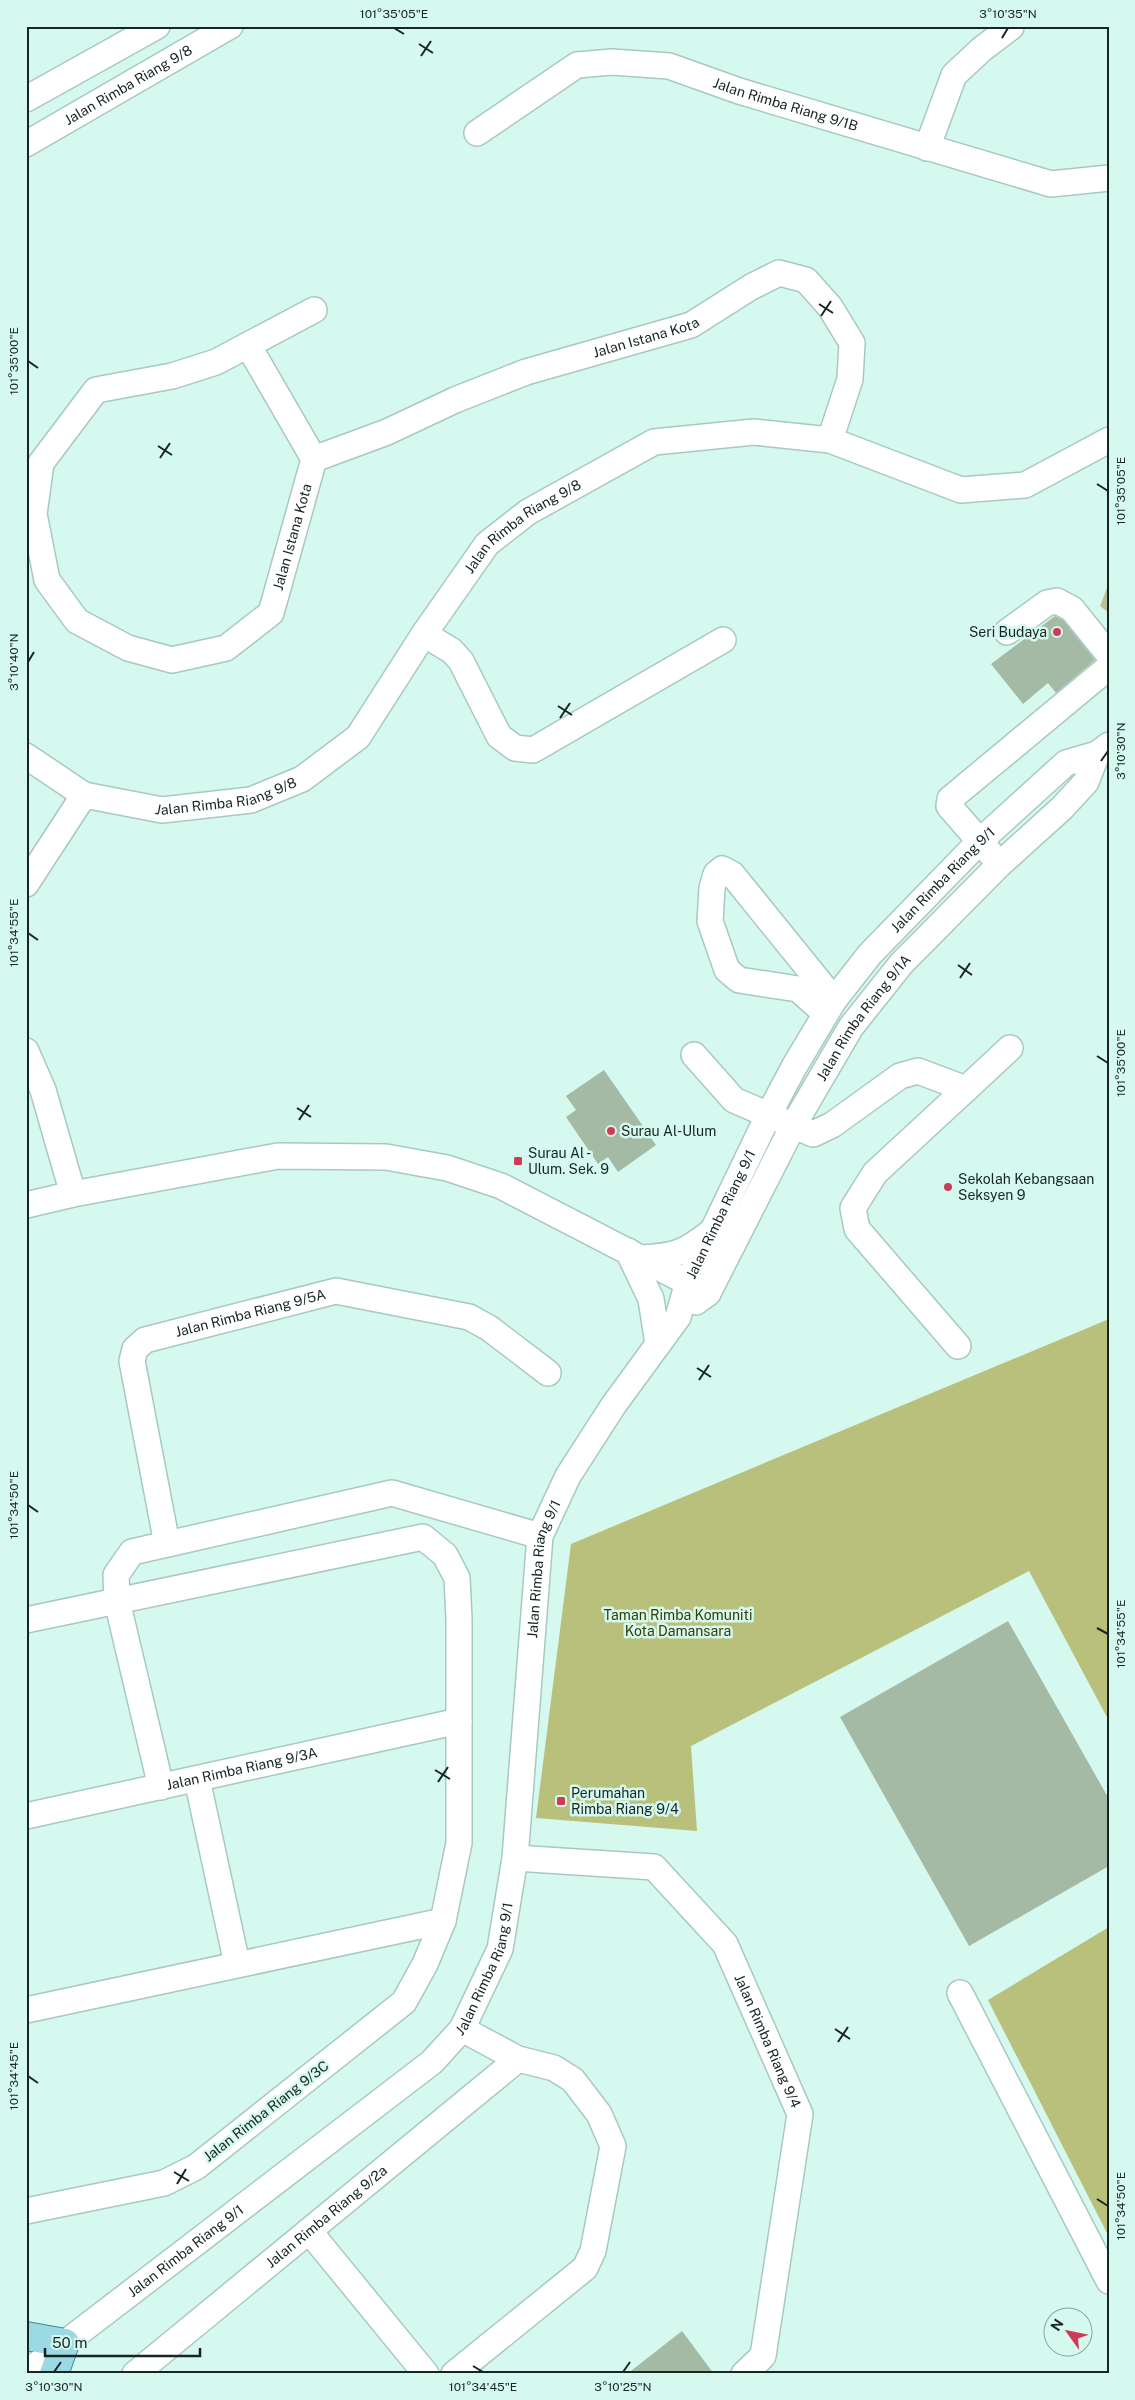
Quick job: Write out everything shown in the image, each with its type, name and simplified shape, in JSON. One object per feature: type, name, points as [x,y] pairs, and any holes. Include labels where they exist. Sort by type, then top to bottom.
[{"type":"main road","points":[[26,2336],[65,2343],[54,2374]]},
{"type":"street","points":[[26,99],[157,26]]},
{"type":"street","name":"Jalan Rimba Riang 9/8","points":[[26,144],[230,26]]},
{"type":"street","points":[[927,148],[954,75],[982,49],[1012,27]]},
{"type":"street","name":"Jalan Rimba Riang 9/1B","points":[[477,133],[577,65],[612,62],[669,66],[739,91],[1051,184],[1109,178]]},
{"type":"street","name":"Jalan Istana Kota","points":[[314,310],[216,362],[172,376],[96,390],[41,463],[34,514],[47,580],[77,621],[128,648],[172,660],[226,648],[271,613],[314,460],[387,432],[455,400],[526,372],[691,325],[751,287],[779,273],[806,280],[830,307],[852,343],[850,379],[830,440]]},
{"type":"street","points":[[248,345],[314,460]]},
{"type":"street","name":"Jalan Rimba Riang 9/8","points":[[26,756],[84,795],[162,810],[251,800],[302,779],[358,736],[424,634],[487,544],[528,512],[654,442],[754,432],[830,440],[961,490],[1025,485],[1109,440]]},
{"type":"street","points":[[1007,632],[1047,603],[1057,601],[1072,609],[1109,655]]},
{"type":"street","points":[[424,634],[452,651],[461,661],[499,736],[515,748],[533,750],[724,640]]},
{"type":"street","points":[[1000,864],[954,814],[949,806],[950,799],[1109,667]]},
{"type":"street","name":"Jalan Rimba Riang 9/1","points":[[26,2373],[432,2062],[462,2029],[500,1949],[515,1858],[540,1536],[568,1476],[613,1406],[698,1288],[713,1231],[768,1116],[830,1006],[870,954],[978,842],[1066,763],[1103,749]]},
{"type":"street","name":"Jalan Rimba Riang 9/1A","points":[[698,1288],[851,1027],[900,964],[1000,864],[1062,808],[1086,782],[1103,749]]},
{"type":"street","points":[[26,884],[84,795]]},
{"type":"street","points":[[722,869],[732,874],[830,1006],[798,989],[739,980],[727,970],[710,920],[712,888],[716,874],[722,869]]},
{"type":"street","points":[[958,1346],[857,1229],[853,1208],[875,1174],[1010,1048]]},
{"type":"street","points":[[26,1051],[43,1090],[73,1194]]},
{"type":"street","points":[[694,1055],[734,1100],[813,1134],[832,1125],[900,1076],[918,1071],[966,1089]]},
{"type":"street","points":[[26,1205],[73,1194],[278,1156],[386,1158],[447,1168],[501,1186],[698,1288]]},
{"type":"street","points":[[634,1255],[670,1256],[688,1249],[713,1231]]},
{"type":"street","points":[[634,1255],[652,1299],[658,1344]]},
{"type":"street","name":"Jalan Rimba Riang 9/5A","points":[[167,1544],[132,1361],[135,1349],[144,1340],[336,1292],[353,1293],[469,1316],[489,1328],[548,1374]]},
{"type":"street","points":[[161,1787],[117,1601],[116,1575],[132,1552],[392,1493],[540,1536]]},
{"type":"street","points":[[26,1620],[423,1537],[445,1555],[457,1578],[459,1843],[443,1921],[26,2010]]},
{"type":"street","name":"Jalan Rimba Riang 9/3A","points":[[26,1816],[459,1721]]},
{"type":"street","points":[[197,1779],[238,1964]]},
{"type":"street","name":"Jalan Rimba Riang 9/4","points":[[515,1858],[654,1867],[725,1944],[729,1953],[800,2114],[763,2356],[744,2374]]},
{"type":"street","name":"Jalan Rimba Riang 9/3C","points":[[26,2211],[164,2183],[196,2167],[404,2002],[425,1964],[443,1921]]},
{"type":"street","points":[[960,1993],[1109,2281]]},
{"type":"street","points":[[454,2374],[481,2366],[585,2268],[593,2251],[613,2146],[599,2114],[573,2080],[554,2068],[518,2060],[462,2029]]},
{"type":"street","name":"Jalan Rimba Riang 9/2a","points":[[135,2374],[518,2060]]},
{"type":"street","points":[[310,2231],[426,2374]]},
{"type":"green space","points":[[1109,583],[1109,613],[1100,606]]},
{"type":"green space","name":"Taman Rimba Komuniti Kota Damansara","points":[[1109,1319],[1109,1721],[1029,1571],[691,1746],[697,1831],[536,1818],[571,1544]]},
{"type":"green space","points":[[1109,1927],[1109,2237],[988,2000]]},
{"type":"building","name":"Seri Budaya","points":[[1055,616],[1063,620],[1095,660],[1056,693],[1048,683],[1023,704],[991,664]]},
{"type":"building","name":"Surau Al-Ulum","points":[[604,1070],[656,1145],[618,1172],[608,1157],[598,1164],[566,1117],[576,1110],[566,1096]]},
{"type":"building","points":[[1008,1621],[1109,1799],[1109,1866],[969,1946],[840,1717]]},
{"type":"building","points":[[682,2331],[714,2374],[627,2374]]},
{"type":"place","name":"Seri Budaya","points":[[1057,632]]},
{"type":"place","name":"Surau Al-Ulum","points":[[611,1131]]},
{"type":"place","name":"Surau Al - Ulum. Sek. 9","points":[[518,1161]]},
{"type":"place","name":"Sekolah Kebangsaan Seksyen 9","points":[[948,1187]]},
{"type":"place","name":"Perumahan Rimba Riang 9/4","points":[[561,1801]]}]
